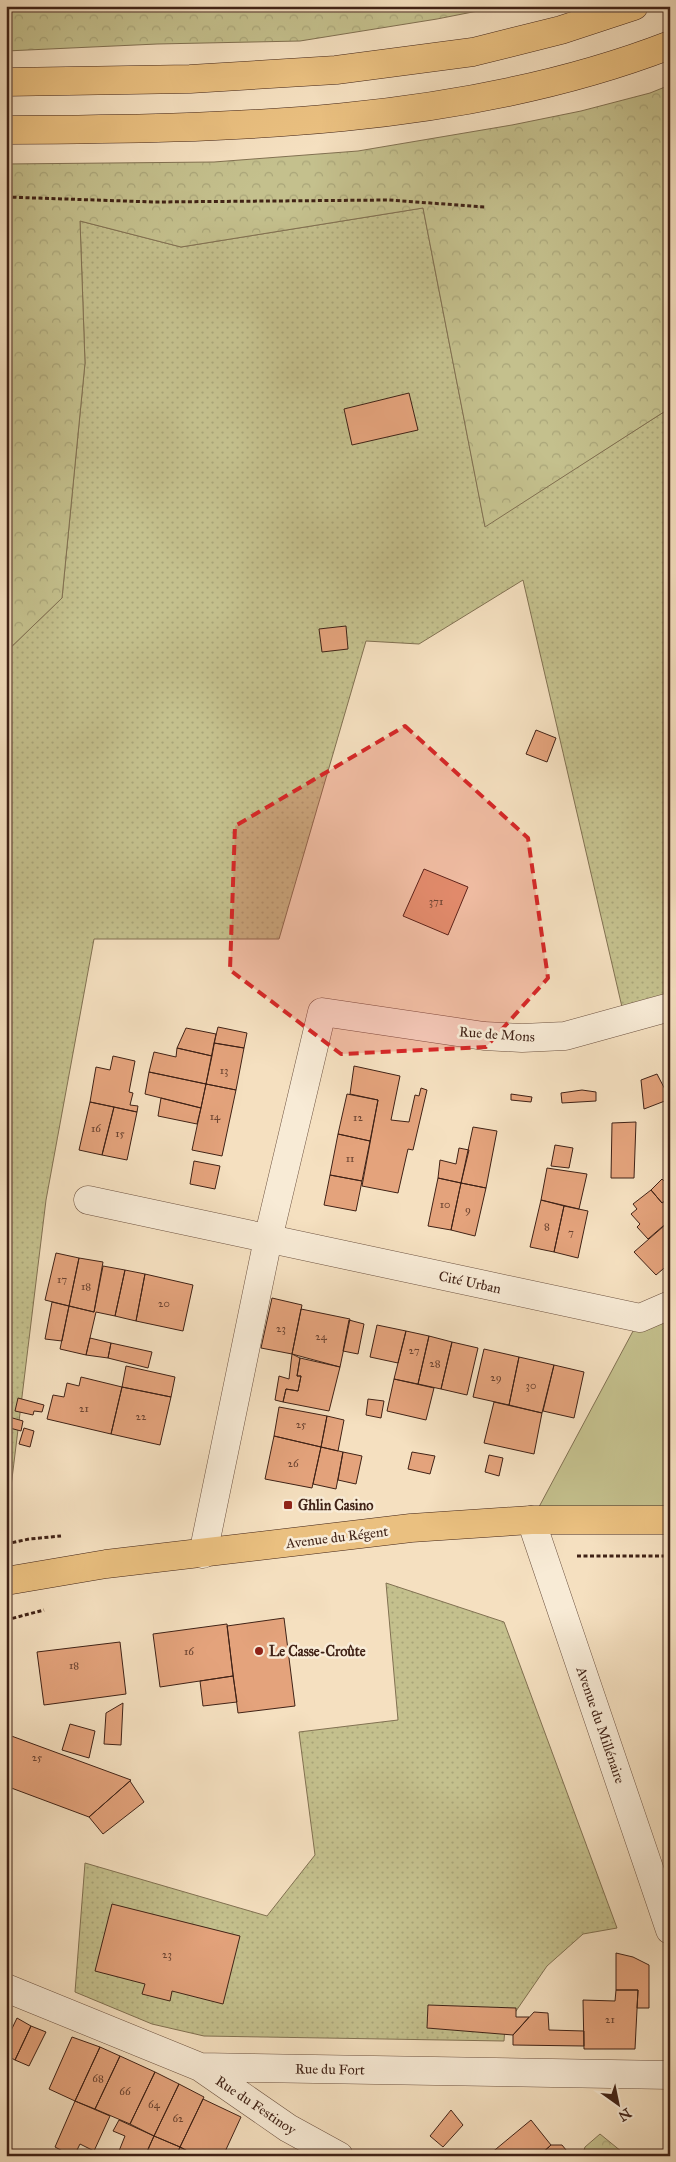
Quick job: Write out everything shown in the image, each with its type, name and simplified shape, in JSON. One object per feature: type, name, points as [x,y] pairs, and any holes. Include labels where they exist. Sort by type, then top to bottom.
[{"type":"main road","points":[[6,82],[190,79],[336,70],[473,52],[562,30],[634,6]]},
{"type":"main road","points":[[6,130],[216,127],[349,116],[485,98],[568,79],[670,45]]},
{"type":"main road","name":"Avenue du Régent","points":[[6,1581],[106,1564],[411,1528],[532,1520],[670,1520]]},
{"type":"street","name":"Rue de Mons","points":[[268,1238],[322,1012],[484,1036],[522,1038],[565,1036],[670,1007]]},
{"type":"street","name":"Cité Urban","points":[[88,1200],[640,1318],[670,1305]]},
{"type":"street","points":[[203,1554],[268,1238]]},
{"type":"street","name":"Avenue du Millénaire","points":[[532,1520],[670,1930]]},
{"type":"street","name":"Rue du Fort","points":[[6,1988],[200,2068],[670,2075]]},
{"type":"street","name":"Rue du Festinoy","points":[[200,2068],[288,2128],[339,2156]]},
{"type":"path","points":[[6,197],[154,202],[388,200],[485,207]]},
{"type":"path","points":[[544,1556],[670,1556]]},
{"type":"path","points":[[6,1620],[54,1608]]},
{"type":"highlighted area","points":[[405,726],[528,838],[548,978],[486,1047],[341,1054],[230,970],[235,826]]},
{"type":"green space","points":[[6,6],[503,6],[437,19],[300,41],[157,44],[6,51]]},
{"type":"green space","points":[[670,85],[670,408],[485,527],[423,208],[181,247],[80,221],[85,363],[62,598],[6,652],[6,164],[214,162],[358,151],[512,125],[581,111],[650,93]]},
{"type":"green space","points":[[423,208],[485,526],[670,408],[670,1007],[625,1020],[523,580],[419,644],[366,641],[279,939],[94,939],[46,1200],[6,1528],[6,652],[62,598],[85,363],[80,221],[181,247]]},
{"type":"green space","points":[[670,1305],[670,1520],[532,1520],[640,1318]]},
{"type":"green space","points":[[386,1583],[504,1622],[617,1928],[583,1934],[547,1966],[505,2027],[504,2041],[204,2036],[152,2024],[75,1992],[85,1863],[267,1916],[315,1855],[299,1732],[398,1720]]},
{"type":"green space","points":[[600,2134],[627,2156],[582,2156],[585,2147]]},
{"type":"building","points":[[409,393],[418,430],[352,445],[344,409]]},
{"type":"building","points":[[346,626],[348,649],[322,652],[319,629]]},
{"type":"building","points":[[536,730],[556,738],[547,762],[526,754]]},
{"type":"building","points":[[424,869],[468,887],[448,935],[403,916]]},
{"type":"building","points":[[218,1027],[247,1033],[244,1048],[214,1043]]},
{"type":"building","points":[[186,1028],[216,1034],[212,1056],[177,1048]]},
{"type":"building","points":[[214,1043],[244,1048],[236,1090],[206,1084]]},
{"type":"building","points":[[177,1048],[212,1056],[206,1084],[149,1072],[154,1052],[176,1057]]},
{"type":"building","points":[[113,1056],[135,1061],[129,1092],[133,1093],[130,1105],[138,1106],[137,1112],[90,1102],[96,1067],[110,1070]]},
{"type":"building","points":[[354,1066],[400,1076],[391,1120],[409,1122],[415,1095],[419,1096],[421,1088],[427,1090],[413,1150],[408,1149],[398,1193],[362,1186],[378,1100],[350,1094]]},
{"type":"building","points":[[149,1072],[206,1084],[201,1108],[145,1094]]},
{"type":"building","points":[[657,1074],[670,1099],[644,1109],[641,1080]]},
{"type":"building","points":[[206,1084],[236,1090],[222,1156],[192,1150]]},
{"type":"building","points":[[582,1090],[596,1092],[596,1101],[562,1103],[561,1093]]},
{"type":"building","points":[[347,1094],[378,1100],[370,1141],[338,1134]]},
{"type":"building","points":[[511,1094],[532,1097],[531,1102],[511,1100]]},
{"type":"building","points":[[161,1098],[201,1108],[197,1124],[158,1116]]},
{"type":"building","points":[[90,1102],[114,1107],[102,1155],[79,1150]]},
{"type":"building","points":[[114,1107],[137,1112],[127,1160],[102,1155]]},
{"type":"building","points":[[636,1122],[634,1178],[611,1178],[612,1123]]},
{"type":"building","points":[[473,1127],[497,1131],[486,1188],[461,1183]]},
{"type":"building","points":[[338,1134],[370,1141],[362,1181],[330,1175]]},
{"type":"building","points":[[555,1145],[573,1148],[569,1168],[551,1166]]},
{"type":"building","points":[[459,1148],[469,1150],[461,1183],[438,1178],[440,1160],[456,1164]]},
{"type":"building","points":[[194,1161],[220,1166],[215,1189],[190,1184]]},
{"type":"building","points":[[547,1168],[587,1174],[579,1209],[541,1200]]},
{"type":"building","points":[[330,1175],[362,1181],[356,1211],[324,1205]]},
{"type":"building","points":[[438,1178],[461,1183],[451,1230],[428,1226]]},
{"type":"building","points":[[662,1179],[670,1187],[670,1204],[666,1200],[662,1203],[651,1190]]},
{"type":"building","points":[[461,1183],[486,1188],[475,1236],[451,1230]]},
{"type":"building","points":[[651,1190],[662,1203],[666,1200],[670,1204],[670,1220],[648,1239],[637,1227],[640,1224],[631,1214],[637,1209],[633,1204]]},
{"type":"building","points":[[541,1200],[564,1206],[554,1252],[530,1247]]},
{"type":"building","points":[[564,1206],[588,1211],[578,1258],[554,1252]]},
{"type":"building","points":[[665,1225],[670,1230],[670,1263],[656,1275],[634,1252]]},
{"type":"building","points":[[56,1253],[79,1258],[69,1306],[45,1300]]},
{"type":"building","points":[[79,1258],[103,1262],[94,1312],[69,1306]]},
{"type":"building","points":[[103,1266],[125,1270],[115,1316],[96,1312],[86,1355],[60,1349],[69,1306],[94,1312]]},
{"type":"building","points":[[125,1270],[145,1274],[136,1321],[115,1316]]},
{"type":"building","points":[[145,1274],[193,1285],[183,1331],[136,1321]]},
{"type":"building","points":[[272,1298],[302,1305],[292,1354],[261,1348]]},
{"type":"building","points":[[52,1302],[69,1306],[62,1341],[45,1339]]},
{"type":"building","points":[[301,1309],[350,1319],[340,1367],[292,1354]]},
{"type":"building","points":[[349,1320],[364,1324],[358,1354],[343,1351]]},
{"type":"building","points":[[377,1325],[406,1331],[398,1363],[370,1357]]},
{"type":"building","points":[[406,1331],[429,1336],[418,1384],[394,1379]]},
{"type":"building","points":[[429,1336],[452,1342],[441,1389],[418,1384]]},
{"type":"building","points":[[90,1338],[111,1343],[108,1358],[86,1355]]},
{"type":"building","points":[[452,1342],[478,1348],[467,1395],[441,1389]]},
{"type":"building","points":[[111,1343],[152,1352],[148,1368],[108,1358]]},
{"type":"building","points":[[484,1349],[519,1357],[509,1405],[473,1397]]},
{"type":"building","points":[[292,1354],[300,1358],[297,1376],[301,1376],[298,1391],[286,1389],[283,1402],[275,1400],[279,1376],[289,1379]]},
{"type":"building","points":[[519,1357],[554,1365],[542,1413],[509,1405]]},
{"type":"building","points":[[300,1358],[340,1367],[329,1411],[283,1402],[286,1389],[298,1391],[301,1376],[297,1376]]},
{"type":"building","points":[[554,1365],[584,1372],[574,1418],[543,1411]]},
{"type":"building","points":[[126,1366],[175,1377],[171,1397],[122,1387]]},
{"type":"building","points":[[81,1377],[122,1387],[111,1434],[47,1419],[53,1395],[64,1397],[67,1383],[79,1386]]},
{"type":"building","points":[[394,1379],[434,1388],[426,1420],[387,1411]]},
{"type":"building","points":[[122,1387],[171,1397],[160,1445],[111,1434]]},
{"type":"building","points":[[18,1398],[44,1405],[42,1412],[34,1411],[33,1415],[15,1411]]},
{"type":"building","points":[[368,1399],[384,1401],[381,1418],[366,1415]]},
{"type":"building","points":[[494,1402],[542,1413],[534,1454],[484,1443]]},
{"type":"building","points":[[279,1407],[327,1416],[321,1447],[274,1436]]},
{"type":"building","points":[[327,1416],[344,1420],[338,1451],[321,1447]]},
{"type":"building","points":[[9,1417],[23,1421],[21,1431],[6,1427]]},
{"type":"building","points":[[24,1428],[34,1431],[30,1447],[19,1444]]},
{"type":"building","points":[[274,1436],[321,1447],[312,1488],[265,1479]]},
{"type":"building","points":[[321,1447],[343,1452],[336,1489],[313,1484]]},
{"type":"building","points":[[343,1452],[362,1456],[356,1484],[338,1480]]},
{"type":"building","points":[[412,1452],[435,1456],[430,1474],[408,1469]]},
{"type":"building","points":[[489,1455],[503,1458],[499,1476],[485,1472]]},
{"type":"building","name":"Le Casse-Croûte","points":[[284,1618],[295,1706],[238,1713],[227,1626]]},
{"type":"building","points":[[227,1624],[233,1676],[160,1687],[153,1634]]},
{"type":"building","points":[[120,1642],[126,1694],[44,1705],[37,1652]]},
{"type":"building","points":[[233,1676],[237,1702],[203,1706],[200,1681]]},
{"type":"building","points":[[123,1703],[121,1745],[104,1744],[106,1713]]},
{"type":"building","points":[[70,1724],[95,1731],[89,1758],[62,1750]]},
{"type":"building","points":[[6,1734],[131,1780],[89,1817],[6,1786]]},
{"type":"building","points":[[130,1781],[144,1802],[103,1834],[89,1817]]},
{"type":"building","points":[[112,1904],[240,1936],[223,2004],[172,1991],[170,2001],[142,1994],[145,1984],[95,1971]]},
{"type":"building","points":[[616,1953],[633,1957],[649,1965],[649,2008],[637,2008],[638,1990],[616,1990]]},
{"type":"building","points":[[616,1990],[638,1990],[635,2049],[584,2049],[583,2000],[615,2001]]},
{"type":"building","points":[[428,2005],[516,2008],[516,2017],[529,2017],[513,2035],[427,2028]]},
{"type":"building","points":[[534,2012],[548,2013],[549,2030],[584,2031],[584,2046],[513,2045],[513,2035]]},
{"type":"building","points":[[17,2018],[31,2026],[15,2060],[6,2055],[6,2041]]},
{"type":"building","points":[[31,2026],[46,2032],[29,2066],[15,2060]]},
{"type":"building","points":[[72,2037],[100,2047],[75,2101],[49,2089]]},
{"type":"building","points":[[100,2047],[120,2056],[95,2109],[75,2101]]},
{"type":"building","points":[[120,2056],[155,2072],[130,2124],[95,2109]]},
{"type":"building","points":[[155,2072],[179,2084],[154,2136],[130,2124]]},
{"type":"building","points":[[179,2084],[204,2097],[180,2147],[154,2136]]},
{"type":"building","points":[[203,2099],[241,2117],[223,2156],[197,2156],[180,2147]]},
{"type":"building","points":[[75,2101],[110,2116],[94,2151],[80,2144],[74,2156],[72,2156],[55,2147]]},
{"type":"building","points":[[451,2110],[463,2125],[443,2147],[430,2136]]},
{"type":"building","points":[[119,2120],[154,2136],[145,2156],[117,2156],[125,2136],[113,2131]]},
{"type":"building","points":[[531,2120],[551,2145],[539,2156],[491,2156],[490,2154]]},
{"type":"building","points":[[154,2136],[180,2147],[176,2156],[145,2156]]},
{"type":"building","points":[[551,2145],[562,2145],[571,2156],[539,2156]]},
{"type":"building","points":[[180,2147],[197,2156],[176,2156]]},
{"type":"place","name":"Ghlin Casino","points":[[288,1505]]},
{"type":"place","name":"Le Casse-Croûte","points":[[259,1651]]}]
